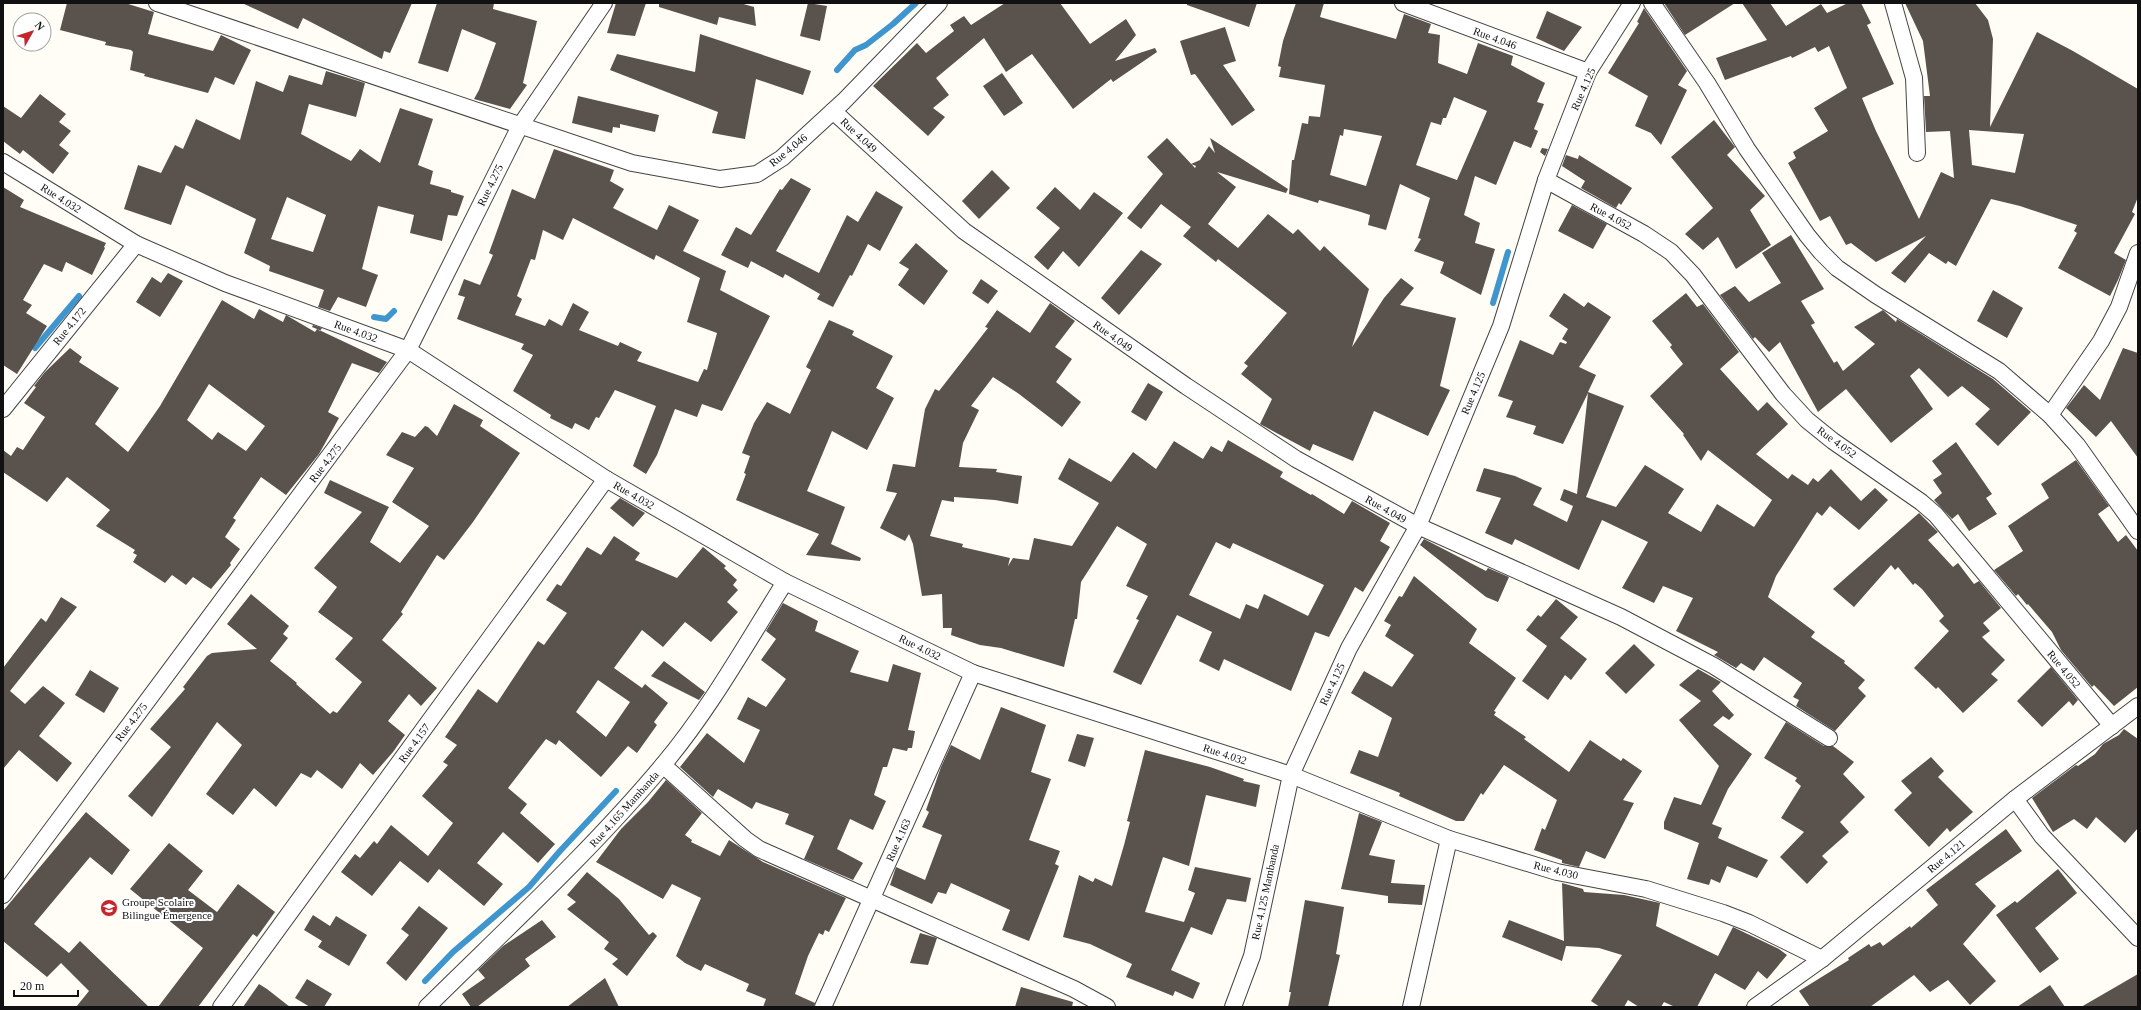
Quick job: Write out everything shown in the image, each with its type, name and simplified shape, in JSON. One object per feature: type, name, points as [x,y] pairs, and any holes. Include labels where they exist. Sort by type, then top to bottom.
[{"type":"street","name":"Rue 4.046","points":[[157,3],[632,163],[720,179],[757,174],[782,158],[833,111],[940,3]]},
{"type":"street","name":"Rue 4.275","points":[[3,896],[408,350],[520,126],[604,3]]},
{"type":"street","name":"Rue 4.046","points":[[1402,3],[1588,72]]},
{"type":"street","name":"Rue 4.125","points":[[1290,775],[1349,648],[1418,526],[1501,326],[1546,180],[1588,72],[1632,3]]},
{"type":"street","points":[[1652,3],[1707,83],[1747,149],[1807,235],[1821,252],[1837,268],[1876,295],[1999,371],[2050,415],[2077,445],[2138,531]]},
{"type":"street","points":[[1893,3],[1914,78],[1917,153]]},
{"type":"street","name":"Rue 4.049","points":[[833,111],[964,231],[1186,386],[1296,459],[1418,526],[1621,617],[1714,666],[1829,738]]},
{"type":"street","name":"Rue 4.032","points":[[3,162],[136,244],[225,282],[408,350],[606,479],[785,582],[973,673],[1290,775]]},
{"type":"street","name":"Rue 4.052","points":[[1546,180],[1644,234],[1671,252],[1693,275],[1783,394],[1807,420],[1833,441],[1922,502],[1936,515],[2112,726]]},
{"type":"street","name":"Rue 4.172","points":[[3,409],[136,244]]},
{"type":"street","points":[[2050,415],[2101,341],[2119,307],[2138,253]]},
{"type":"street","name":"Rue 4.157","points":[[222,1007],[606,479]]},
{"type":"street","name":"Rue 4.165 Mambanda","points":[[427,1007],[594,842],[663,765],[703,714],[785,582]]},
{"type":"street","name":"Rue 4.163","points":[[823,1007],[973,673]]},
{"type":"street","name":"Rue 4.121","points":[[1755,1007],[1822,959],[2015,799],[2138,706]]},
{"type":"street","points":[[663,765],[759,850],[872,898],[1074,989],[1107,1007]]},
{"type":"street","name":"Rue 4.030","points":[[1290,775],[1449,839],[1557,872],[1646,889],[1723,913],[1749,923],[1822,959]]},
{"type":"street","name":"Rue 4.125 Mambanda","points":[[1233,1007],[1252,956],[1290,775]]},
{"type":"street","points":[[2015,799],[2042,836],[2138,938]]},
{"type":"street","points":[[1411,1007],[1449,839]]},
{"type":"building","points":[[67,3],[125,3],[154,12],[148,34],[213,51],[221,35],[251,50],[234,85],[215,77],[208,93],[144,76],[145,74],[130,70],[133,52],[131,50],[105,45],[106,42],[60,30]]},
{"type":"building","points":[[242,3],[412,3],[390,53],[384,51],[382,59],[303,18],[298,29]]},
{"type":"building","points":[[437,3],[494,3],[493,9],[537,21],[523,83],[527,85],[510,109],[474,99],[479,90],[496,43],[462,29],[448,72],[418,63]]},
{"type":"building","points":[[616,3],[646,3],[635,36],[607,33]]},
{"type":"building","points":[[659,3],[740,3],[754,7],[756,26],[719,17],[717,25],[659,7]]},
{"type":"building","points":[[808,3],[827,6],[820,41],[800,36]]},
{"type":"building","points":[[1005,3],[1060,3],[1090,44],[1126,19],[1136,35],[1115,61],[1155,48],[1157,52],[1113,82],[1111,79],[1073,109],[1032,54],[1006,72],[984,38],[936,78],[949,95],[933,108],[945,117],[928,136],[873,86],[917,43],[926,53],[954,31],[950,25],[964,16],[971,25]]},
{"type":"building","points":[[1187,3],[1257,3],[1249,27],[1187,5]]},
{"type":"building","points":[[1296,3],[1324,3],[1320,17],[1396,39],[1404,14],[1431,24],[1428,33],[1440,35],[1438,63],[1467,74],[1478,43],[1513,56],[1511,65],[1545,83],[1537,102],[1544,104],[1534,129],[1538,131],[1531,148],[1514,141],[1496,185],[1475,176],[1464,215],[1480,223],[1475,243],[1495,249],[1481,295],[1440,273],[1444,262],[1414,251],[1421,239],[1418,238],[1430,198],[1400,184],[1386,230],[1368,225],[1370,215],[1319,200],[1318,203],[1289,194],[1292,160],[1294,160],[1302,123],[1308,124],[1309,116],[1320,117],[1325,85],[1279,77],[1281,67],[1278,66],[1283,41]],"holes":[[[1454,97],[1487,111],[1457,180],[1416,165],[1431,122],[1441,125],[1443,118],[1446,118]],[[1344,129],[1382,136],[1366,186],[1330,175],[1340,135],[1343,136]]]},
{"type":"building","points":[[1664,3],[1735,3],[1685,35]]},
{"type":"building","points":[[1742,3],[1770,3],[1786,26],[1821,4],[1827,13],[1848,3],[1861,3],[1871,23],[1867,25],[1894,84],[1862,98],[1876,131],[1919,219],[1941,172],[1954,178],[1950,131],[1926,132],[1924,96],[1930,96],[1923,41],[1905,3],[1975,3],[1988,20],[1993,39],[1990,127],[2037,32],[2138,89],[2138,197],[2132,212],[2135,214],[2114,253],[2126,260],[2110,296],[2058,268],[2077,233],[2074,231],[2077,225],[2020,206],[1991,199],[1956,266],[1948,261],[1946,264],[1929,253],[1905,283],[1891,273],[1926,236],[1876,262],[1851,243],[1846,245],[1830,216],[1820,221],[1788,163],[1796,158],[1793,152],[1828,131],[1814,108],[1847,88],[1829,46],[1818,52],[1815,47],[1792,58],[1791,56],[1725,80],[1716,58],[1767,40]],"holes":[[[1969,130],[2024,134],[2015,173],[1972,165]]]},
{"type":"building","points":[[1644,8],[1687,71],[1678,85],[1687,90],[1661,145],[1651,133],[1635,126],[1648,96],[1608,73],[1639,23],[1637,22]]},
{"type":"building","points":[[1547,11],[1582,27],[1564,51],[1536,38]]},
{"type":"building","points":[[1225,27],[1236,61],[1223,65],[1255,110],[1232,126],[1195,74],[1191,75],[1180,41]]},
{"type":"building","points":[[700,34],[811,71],[803,95],[756,79],[745,139],[712,133],[718,112],[610,70],[617,54],[695,72]]},
{"type":"building","points":[[326,71],[365,83],[356,117],[309,104],[301,134],[351,161],[360,149],[380,163],[400,108],[433,119],[418,165],[433,171],[430,184],[451,190],[451,192],[464,196],[457,216],[448,215],[442,241],[410,233],[414,215],[378,206],[362,269],[378,275],[366,307],[338,297],[330,311],[318,307],[324,290],[269,271],[270,266],[244,253],[256,219],[186,185],[171,225],[124,209],[138,165],[161,173],[175,145],[183,149],[196,119],[240,140],[256,81],[283,92],[289,75],[322,85]],"holes":[[[287,197],[326,215],[313,252],[271,239]]]},
{"type":"building","points":[[1002,73],[1023,103],[1004,116],[983,86]]},
{"type":"building","points":[[40,94],[66,114],[59,122],[71,131],[59,145],[69,153],[53,174],[23,150],[20,154],[3,141],[3,106],[21,118]]},
{"type":"building","points":[[578,96],[659,115],[655,132],[620,124],[620,128],[613,127],[612,133],[572,123]]},
{"type":"building","points":[[1714,120],[1735,147],[1727,155],[1765,196],[1750,210],[1771,245],[1736,269],[1718,237],[1703,250],[1685,234],[1713,208],[1671,157]]},
{"type":"building","points":[[1167,138],[1191,164],[1200,160],[1209,146],[1215,153],[1210,138],[1288,189],[1286,193],[1217,172],[1236,187],[1208,224],[1238,248],[1268,214],[1293,234],[1298,229],[1320,251],[1324,246],[1369,289],[1352,347],[1384,298],[1401,278],[1414,288],[1400,305],[1456,318],[1440,386],[1450,390],[1428,436],[1374,411],[1353,461],[1313,444],[1310,451],[1260,424],[1272,399],[1241,374],[1248,366],[1244,363],[1287,313],[1218,259],[1216,262],[1183,236],[1191,227],[1161,204],[1141,229],[1127,218],[1163,174],[1147,157]]},
{"type":"building","points":[[1542,148],[1548,149],[1545,156],[1540,152]]},
{"type":"building","points":[[554,149],[614,170],[610,181],[624,189],[613,208],[657,230],[669,205],[699,220],[683,251],[726,271],[720,290],[770,316],[722,411],[702,404],[697,417],[675,409],[657,455],[646,474],[633,466],[656,406],[615,390],[599,418],[596,417],[589,430],[575,423],[572,429],[550,418],[551,415],[513,391],[533,355],[521,349],[524,344],[457,319],[465,297],[458,295],[464,279],[480,285],[493,255],[489,253],[512,189],[535,199]],"holes":[[[573,218],[654,260],[656,255],[700,278],[687,322],[717,333],[707,370],[704,369],[698,382],[637,361],[642,352],[620,342],[618,346],[579,330],[589,312],[573,303],[562,326],[549,319],[545,326],[515,315],[522,299],[517,296],[531,259],[535,260],[543,230],[563,240]]]},
{"type":"building","points":[[1566,155],[1578,159],[1579,155],[1632,188],[1621,205],[1619,203],[1616,208],[1581,188],[1585,181],[1562,166]]},
{"type":"building","points":[[992,170],[1010,188],[979,219],[962,201]]},
{"type":"building","points":[[791,178],[811,189],[776,251],[819,273],[847,215],[858,222],[876,191],[903,207],[880,251],[868,244],[852,276],[850,275],[833,307],[817,299],[820,294],[785,274],[783,278],[751,261],[748,268],[721,255],[736,227],[751,235],[780,189],[782,190]]},
{"type":"building","points":[[3,187],[24,200],[20,207],[106,243],[92,275],[66,262],[62,272],[44,264],[23,300],[32,305],[26,313],[47,326],[17,374],[3,365]]},
{"type":"building","points":[[1055,187],[1080,210],[1094,192],[1123,213],[1079,267],[1063,251],[1048,270],[1034,257],[1060,228],[1036,208]]},
{"type":"building","points":[[1572,205],[1607,224],[1593,249],[1558,231]]},
{"type":"building","points":[[1791,235],[1824,289],[1801,301],[1815,323],[1811,325],[1834,363],[1837,361],[1843,371],[1875,344],[1854,327],[1883,310],[1896,322],[1897,319],[1993,379],[2031,412],[1998,446],[1975,424],[1990,409],[1962,386],[1948,397],[1919,368],[1910,376],[1933,409],[1891,443],[1846,389],[1818,412],[1780,342],[1769,352],[1755,337],[1753,339],[1720,295],[1735,286],[1749,302],[1781,283],[1762,253]]},
{"type":"building","points":[[916,243],[948,271],[924,305],[898,285],[909,269],[899,263]]},
{"type":"building","points":[[1141,250],[1162,264],[1119,315],[1101,298]]},
{"type":"building","points":[[168,273],[183,281],[160,317],[136,302],[152,277],[161,283]]},
{"type":"building","points":[[981,279],[998,291],[988,304],[972,293]]},
{"type":"building","points":[[1993,290],[2023,308],[2007,338],[1977,321]]},
{"type":"building","points":[[1564,293],[1584,307],[1588,302],[1611,317],[1579,367],[1596,375],[1588,392],[1624,406],[1586,497],[1616,507],[1645,465],[1684,489],[1668,513],[1701,532],[1717,504],[1754,527],[1772,500],[1708,450],[1701,461],[1683,435],[1684,434],[1650,396],[1683,364],[1670,347],[1672,345],[1652,321],[1686,293],[1697,307],[1703,304],[1739,352],[1720,369],[1758,411],[1767,402],[1788,424],[1756,454],[1788,479],[1792,474],[1808,485],[1813,478],[1818,482],[1831,469],[1861,501],[1875,488],[1888,500],[1859,530],[1830,506],[1822,516],[1817,512],[1776,576],[1768,597],[1815,632],[1811,637],[1845,661],[1844,663],[1865,680],[1858,688],[1866,696],[1835,731],[1796,706],[1799,700],[1793,697],[1802,683],[1764,657],[1754,671],[1741,663],[1736,668],[1714,655],[1718,652],[1676,631],[1693,598],[1663,586],[1654,603],[1622,588],[1648,542],[1602,520],[1579,570],[1515,539],[1512,545],[1485,533],[1501,498],[1476,491],[1484,468],[1515,476],[1542,488],[1533,505],[1567,522],[1573,506],[1560,500],[1564,489],[1577,494],[1588,393],[1563,444],[1533,434],[1536,426],[1506,417],[1513,401],[1498,396],[1520,340],[1553,355],[1560,342],[1566,344],[1567,342],[1562,339],[1568,329],[1549,316]]},
{"type":"building","points":[[222,300],[254,319],[259,309],[283,322],[286,315],[315,332],[317,329],[312,327],[313,325],[322,328],[320,331],[387,362],[379,373],[352,363],[328,412],[339,418],[319,454],[286,495],[261,477],[233,518],[236,520],[225,537],[240,549],[230,563],[231,565],[211,589],[193,577],[186,585],[172,575],[165,583],[133,562],[137,555],[133,553],[135,550],[96,526],[110,510],[67,477],[47,502],[3,472],[3,450],[11,456],[17,447],[23,450],[45,417],[24,403],[36,387],[34,386],[45,372],[70,348],[82,357],[79,362],[119,388],[95,424],[128,452],[160,406]],"holes":[[[209,384],[265,426],[246,451],[218,432],[212,440],[187,420]]]},
{"type":"building","points":[[1050,303],[1075,321],[1055,347],[1072,359],[1056,382],[1081,402],[1062,427],[1019,394],[993,377],[971,406],[979,410],[963,443],[959,467],[997,469],[996,472],[1022,476],[1018,504],[995,500],[954,497],[954,502],[942,500],[930,536],[963,544],[962,547],[1010,558],[1008,566],[1013,558],[1029,560],[1034,538],[1072,546],[1099,503],[1058,479],[1069,458],[1111,482],[1133,452],[1156,469],[1174,441],[1203,459],[1211,446],[1222,452],[1228,440],[1283,472],[1280,477],[1311,495],[1312,494],[1344,514],[1352,501],[1390,523],[1380,541],[1390,547],[1363,592],[1355,587],[1329,637],[1315,632],[1291,691],[1224,659],[1219,671],[1199,661],[1212,632],[1177,615],[1141,685],[1113,672],[1139,620],[1136,619],[1148,596],[1126,586],[1147,544],[1117,526],[1081,582],[1077,619],[1075,619],[1064,667],[1001,648],[980,645],[951,635],[952,628],[943,628],[942,594],[922,596],[913,544],[909,534],[905,541],[880,528],[897,493],[886,491],[893,464],[915,467],[925,409],[935,389],[939,391],[988,328],[985,327],[997,310],[1030,333]],"holes":[[[1216,542],[1230,549],[1233,543],[1324,585],[1308,616],[1264,594],[1258,609],[1246,604],[1240,619],[1189,595]]]},
{"type":"building","points":[[829,320],[854,331],[852,335],[893,356],[876,388],[894,398],[867,450],[832,431],[807,491],[845,507],[831,544],[861,558],[860,561],[806,555],[819,534],[736,500],[746,474],[744,473],[750,456],[742,453],[754,423],[767,402],[790,414],[811,370],[806,367]]},
{"type":"building","points":[[2123,348],[2138,353],[2138,458],[2111,421],[2096,437],[2066,408],[2084,385],[2100,400]]},
{"type":"building","points":[[1148,383],[1163,392],[1146,421],[1131,412]]},
{"type":"building","points":[[454,404],[483,420],[480,426],[520,453],[473,522],[444,560],[437,555],[401,612],[403,614],[382,640],[437,688],[421,706],[409,694],[388,721],[405,735],[393,752],[373,775],[360,763],[342,789],[317,770],[311,778],[301,773],[276,807],[254,788],[233,815],[206,794],[242,745],[217,722],[152,817],[128,796],[171,747],[150,729],[185,689],[183,687],[207,656],[212,653],[257,649],[227,624],[251,594],[289,626],[283,634],[288,638],[270,661],[297,683],[296,684],[330,714],[333,711],[337,713],[362,682],[335,659],[353,638],[318,612],[337,587],[314,568],[362,512],[324,493],[330,480],[389,507],[370,542],[400,563],[429,526],[392,502],[414,468],[386,455],[402,432],[415,437],[425,426],[437,436]]},
{"type":"building","points":[[1956,442],[1992,494],[1986,498],[1997,514],[1969,531],[1958,514],[1952,519],[1934,500],[1942,493],[1933,480],[1942,474],[1932,461]]},
{"type":"building","points":[[2076,460],[2109,506],[2098,514],[2118,542],[2126,535],[2138,551],[2138,687],[2114,706],[2094,685],[2092,687],[2061,650],[2052,632],[2018,594],[2016,596],[1994,570],[2023,551],[2008,526],[2049,498],[2041,484]]},
{"type":"building","points":[[620,498],[645,513],[633,527],[610,508]]},
{"type":"building","points":[[1919,513],[1938,532],[1928,540],[1953,567],[1958,563],[1974,584],[1979,581],[2001,608],[1983,623],[1990,631],[1982,637],[2005,660],[1991,674],[1998,680],[1963,713],[1938,687],[1936,689],[1914,668],[1949,631],[1939,621],[1944,616],[1922,589],[1915,583],[1913,585],[1898,567],[1895,570],[1891,565],[1854,607],[1833,589]]},
{"type":"building","points":[[614,536],[640,553],[635,560],[677,578],[703,547],[726,566],[724,568],[737,580],[733,585],[738,590],[727,602],[738,612],[711,642],[685,622],[663,647],[642,630],[614,668],[642,688],[645,684],[668,703],[654,722],[657,725],[637,753],[628,746],[601,777],[559,740],[556,745],[546,739],[508,788],[527,804],[520,813],[555,844],[538,863],[503,832],[477,863],[503,884],[484,906],[439,869],[428,883],[400,861],[372,896],[341,872],[355,854],[360,858],[374,841],[377,844],[391,825],[428,856],[453,823],[422,796],[448,765],[443,762],[457,745],[445,737],[478,689],[497,703],[538,641],[544,645],[567,613],[546,600],[557,584],[561,586],[587,547],[601,555]],"holes":[[[598,680],[630,702],[606,737],[576,712]]]},
{"type":"building","points":[[1424,539],[1486,571],[1488,568],[1509,577],[1498,602],[1486,597],[1420,545]]},
{"type":"building","points":[[1414,576],[1477,629],[1469,643],[1516,678],[1494,711],[1496,712],[1494,715],[1526,737],[1524,739],[1569,772],[1590,740],[1621,761],[1623,758],[1642,771],[1623,800],[1634,803],[1605,859],[1586,851],[1579,867],[1562,863],[1562,860],[1534,850],[1542,828],[1545,830],[1557,800],[1504,765],[1483,795],[1481,793],[1464,821],[1456,821],[1399,796],[1400,793],[1350,773],[1359,750],[1378,757],[1392,718],[1351,693],[1364,671],[1392,687],[1414,655],[1385,636],[1391,625],[1384,621],[1399,596],[1402,597]]},
{"type":"building","points":[[61,597],[77,607],[10,691],[25,704],[43,686],[65,703],[39,736],[72,763],[57,782],[19,750],[3,769],[3,668],[41,618],[46,622]]},
{"type":"building","points":[[1556,599],[1578,617],[1560,638],[1587,659],[1571,680],[1565,675],[1548,700],[1522,681],[1547,646],[1526,630],[1538,615],[1541,617]]},
{"type":"building","points":[[783,603],[818,621],[815,631],[859,651],[850,672],[888,682],[893,664],[921,673],[908,730],[915,731],[912,748],[908,748],[907,751],[893,748],[887,767],[883,767],[874,795],[886,801],[873,830],[850,819],[837,849],[863,863],[853,880],[804,859],[814,836],[785,824],[789,814],[756,802],[752,809],[718,789],[713,797],[680,767],[707,733],[744,763],[760,730],[737,719],[748,697],[766,707],[786,679],[761,660],[776,639],[766,631]]},
{"type":"building","points":[[1634,644],[1655,665],[1626,694],[1605,673]]},
{"type":"building","points":[[664,661],[705,692],[699,700],[651,676]]},
{"type":"building","points":[[2051,667],[2078,700],[2073,706],[2069,701],[2042,727],[2017,701]]},
{"type":"building","points":[[1698,669],[1721,682],[1712,691],[1734,715],[1729,720],[1723,716],[1713,725],[1752,754],[1728,789],[1712,824],[1722,828],[1718,838],[1768,860],[1757,878],[1727,866],[1720,883],[1711,879],[1709,885],[1687,879],[1699,843],[1664,829],[1664,822],[1674,797],[1701,805],[1719,766],[1679,720],[1701,701],[1679,685]]},
{"type":"building","points":[[90,670],[119,688],[104,713],[75,695]]},
{"type":"building","points":[[1001,707],[1046,725],[1031,772],[1051,779],[1029,840],[1060,851],[1055,864],[1059,866],[1029,941],[1002,930],[1010,910],[951,883],[946,894],[938,892],[932,904],[890,885],[896,867],[925,880],[942,835],[922,827],[929,812],[926,810],[941,767],[951,745],[980,760]]},
{"type":"building","points":[[1786,722],[1824,746],[1833,746],[1854,762],[1843,774],[1865,797],[1840,822],[1849,832],[1822,856],[1828,862],[1807,884],[1780,857],[1804,832],[1781,818],[1801,786],[1795,781],[1797,778],[1764,758]]},
{"type":"building","points":[[2124,729],[2138,739],[2138,828],[2125,843],[2096,817],[2087,829],[2074,819],[2053,832],[2032,798],[2076,765],[2078,766],[2095,754],[2103,744],[2119,735]]},
{"type":"building","points":[[1077,734],[1094,738],[1085,767],[1068,761]]},
{"type":"building","points":[[1145,750],[1210,767],[1244,779],[1243,781],[1260,785],[1256,807],[1206,795],[1189,866],[1163,857],[1145,912],[1184,922],[1195,893],[1188,890],[1195,867],[1251,878],[1246,902],[1227,899],[1212,935],[1191,927],[1171,970],[1200,983],[1193,999],[1175,991],[1173,996],[1126,977],[1132,964],[1090,944],[1063,937],[1079,875],[1093,882],[1095,878],[1112,886],[1130,822],[1127,821]]},
{"type":"building","points":[[1931,757],[1944,771],[1938,777],[1973,812],[1950,832],[1947,828],[1929,847],[1894,810],[1912,793],[1901,781]]},
{"type":"building","points":[[666,780],[702,813],[685,835],[692,840],[691,842],[720,856],[729,840],[763,862],[846,898],[829,932],[825,930],[823,935],[819,933],[808,956],[795,994],[815,1003],[814,1007],[763,1007],[766,999],[746,991],[749,984],[705,964],[701,971],[685,963],[676,956],[701,898],[672,884],[663,899],[596,862],[621,829],[648,802]]},
{"type":"building","points":[[86,812],[130,850],[112,875],[90,857],[34,924],[69,953],[80,941],[149,1007],[76,1007],[89,991],[61,963],[47,977],[3,941],[3,911]]},
{"type":"building","points":[[1359,813],[1382,822],[1369,855],[1395,860],[1391,883],[1425,885],[1422,905],[1388,903],[1388,896],[1341,889]]},
{"type":"building","points":[[2006,829],[2022,851],[1975,884],[1996,906],[1963,944],[1996,981],[1970,1005],[1948,980],[1930,992],[1914,975],[1870,1007],[1810,1007],[1799,991],[1849,960],[1848,958],[1869,944],[1871,947],[1880,942],[1883,946],[1910,926],[1911,928],[1938,905],[1926,890]]},
{"type":"building","points":[[169,843],[203,871],[188,890],[217,912],[238,884],[275,912],[257,937],[253,934],[198,1007],[158,1007],[203,948],[130,889]]},
{"type":"building","points":[[2058,869],[2077,893],[2035,928],[2059,959],[2040,973],[1996,915],[2015,901],[2017,903]]},
{"type":"building","points":[[587,872],[619,899],[649,935],[653,932],[657,936],[627,976],[612,964],[618,959],[604,949],[609,942],[567,909],[576,902],[567,895]]},
{"type":"building","points":[[1562,883],[1583,889],[1584,892],[1624,895],[1660,903],[1656,926],[1718,956],[1733,927],[1779,949],[1787,955],[1767,979],[1758,971],[1745,990],[1715,973],[1697,1007],[1675,1007],[1664,1002],[1661,1007],[1639,1007],[1628,1000],[1624,1007],[1600,1007],[1591,1001],[1622,955],[1599,948],[1566,946],[1562,961],[1502,937],[1509,920],[1564,941]]},
{"type":"building","points":[[1305,900],[1344,907],[1336,954],[1340,955],[1328,1007],[1288,1007],[1291,992],[1289,992]]},
{"type":"building","points":[[419,906],[448,928],[406,981],[386,963],[409,935],[401,929]]},
{"type":"building","points":[[313,915],[330,926],[336,916],[367,935],[349,966],[318,947],[322,941],[304,930]]},
{"type":"building","points":[[542,920],[556,937],[525,959],[530,966],[477,1007],[471,1007],[462,994],[485,978],[478,970],[503,946]]},
{"type":"building","points":[[920,933],[937,938],[928,965],[910,963]]},
{"type":"building","points":[[2138,974],[2138,1007],[2081,1007]]},
{"type":"building","points":[[605,978],[619,1007],[567,1007]]},
{"type":"building","points":[[307,979],[332,994],[324,1007],[310,1007],[295,998]]},
{"type":"building","points":[[259,984],[267,989],[290,1007],[243,1007]]},
{"type":"building","points":[[2050,985],[2065,1007],[2017,1007]]},
{"type":"building","points":[[1021,987],[1073,1002],[1072,1007],[1015,1007]]},
{"type":"waterway","points":[[837,70],[855,50],[866,45],[893,24],[916,3]]},
{"type":"waterway","points":[[1493,303],[1508,252]]},
{"type":"waterway","points":[[35,348],[79,296]]},
{"type":"waterway","points":[[374,317],[386,319],[394,311]]},
{"type":"waterway","points":[[425,981],[453,952],[529,887],[560,851],[616,791]]},
{"type":"place","name":"Groupe Scolaire Bilingue Émergence","points":[[109,908]]}]
